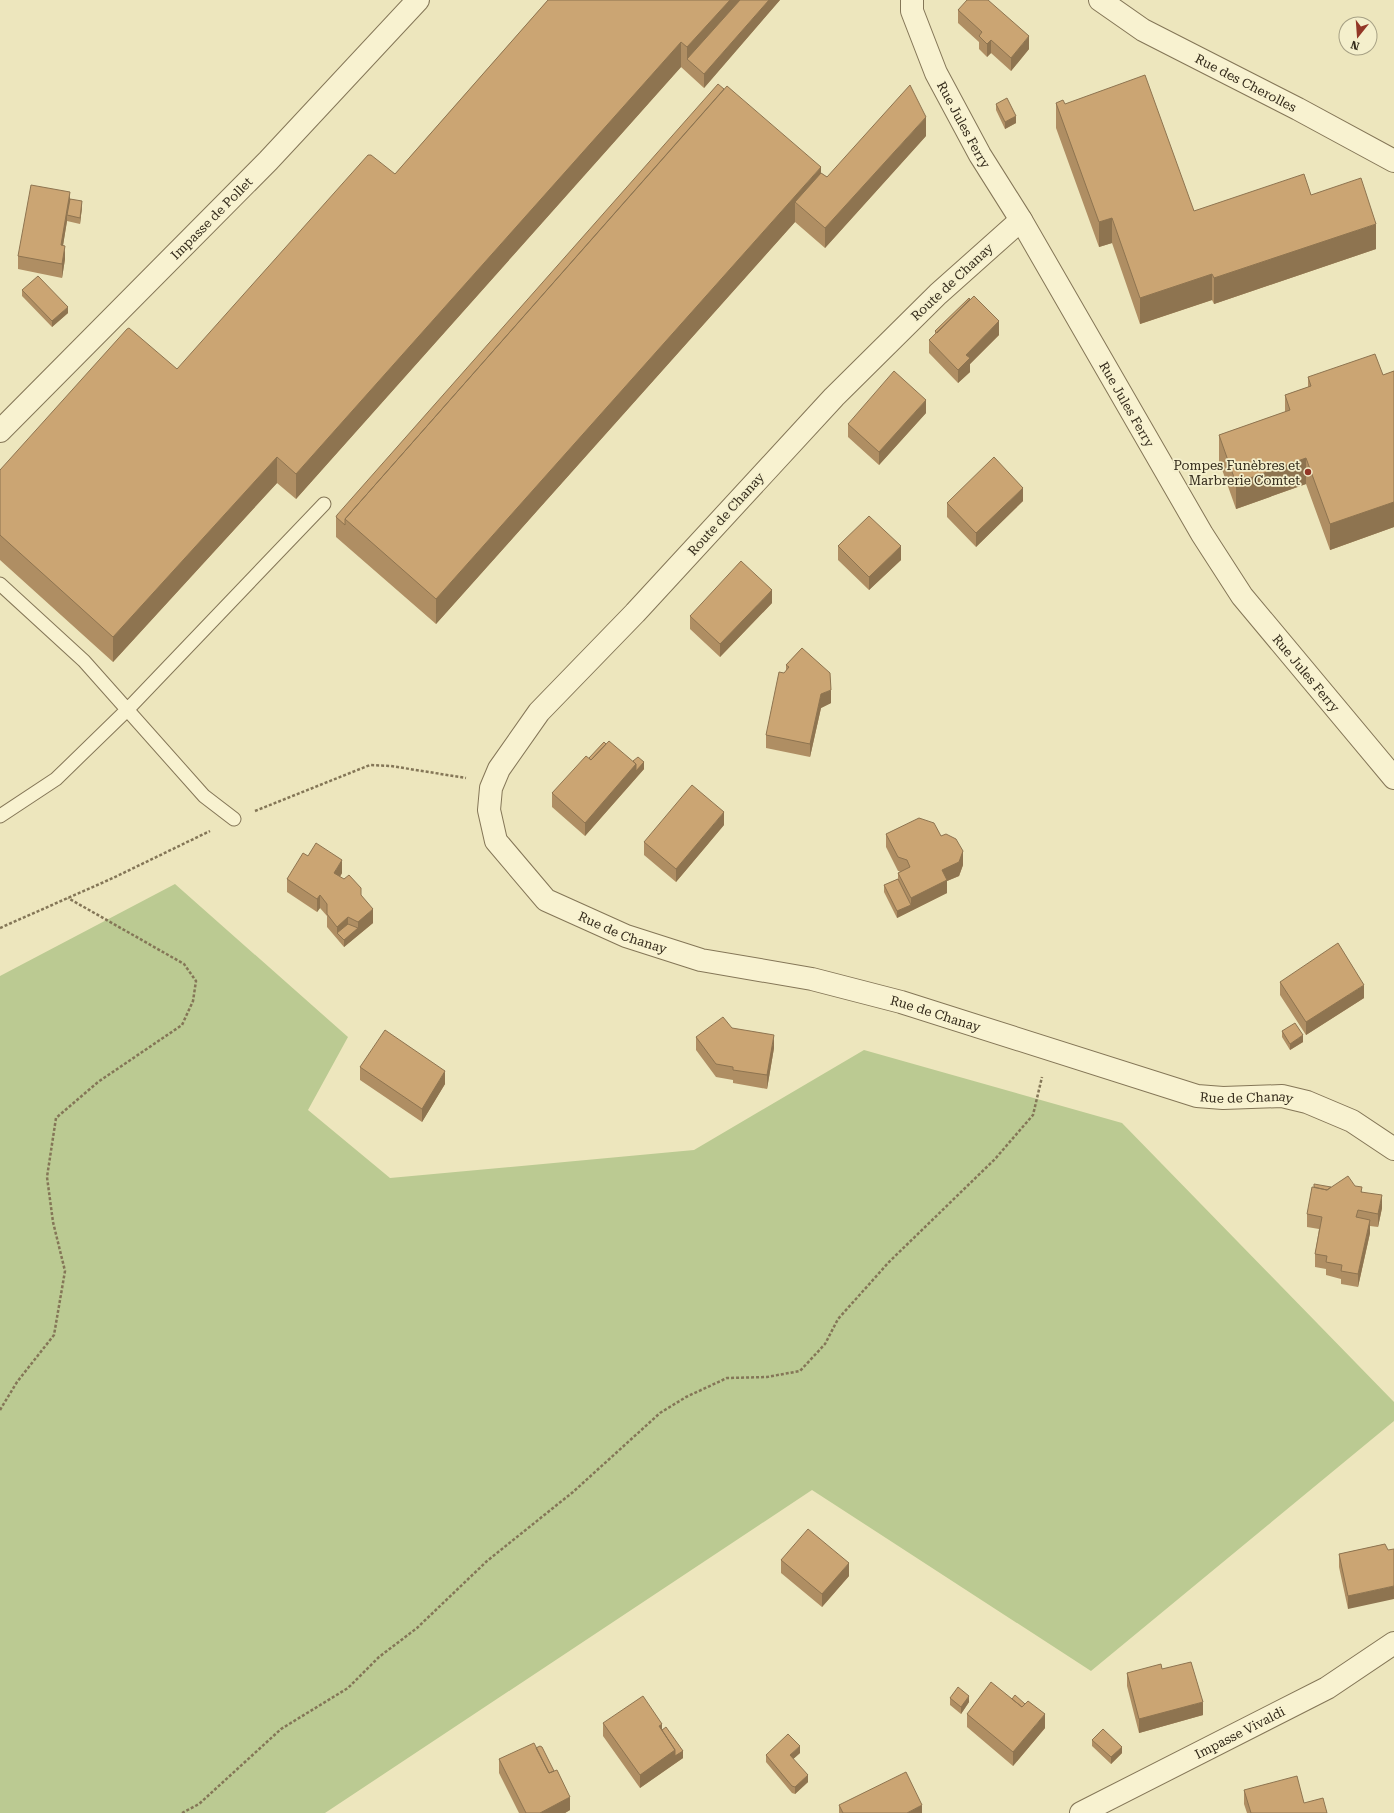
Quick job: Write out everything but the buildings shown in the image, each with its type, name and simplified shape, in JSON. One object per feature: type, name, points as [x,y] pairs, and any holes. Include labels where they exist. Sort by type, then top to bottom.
[{"type":"street","name":"Impasse de Pollet","points":[[0,431],[268,161],[418,0]]},
{"type":"street","name":"Rue Jules Ferry","points":[[912,0],[912,11],[936,73],[980,155],[1021,220],[1160,464],[1202,534],[1242,596],[1394,778]]},
{"type":"street","name":"Rue des Cherolles","points":[[1100,0],[1143,30],[1298,109],[1394,161]]},
{"type":"street","name":"Route de Chanay","points":[[496,842],[489,810],[491,788],[499,769],[539,712],[631,617],[834,397],[938,294],[1021,220]]},
{"type":"street","name":"Rue de Chanay","points":[[496,842],[546,900],[626,936],[701,960],[812,978],[901,1002],[1197,1096],[1223,1098],[1282,1096],[1307,1102],[1352,1121],[1394,1149]]},
{"type":"street","name":"Impasse Vivaldi","points":[[1082,1813],[1327,1688],[1394,1643]]},
{"type":"lane","points":[[0,816],[56,779],[128,709],[324,504]]},
{"type":"lane","points":[[0,584],[84,661],[204,796],[234,819]]},
{"type":"lane","points":[[0,804],[22,802]]},
{"type":"path","points":[[0,1410],[17,1382],[54,1335],[65,1271],[54,1222],[47,1177],[56,1118],[98,1082],[182,1025],[193,1001],[196,981],[184,964],[68,898]]},
{"type":"path","points":[[182,1813],[199,1804],[281,1728],[348,1688],[379,1657],[417,1628],[487,1561],[573,1492],[660,1413],[686,1397],[727,1378],[767,1377],[800,1371],[825,1344],[838,1319],[889,1262],[995,1159],[1033,1115],[1043,1071],[1046,1048]]},
{"type":"green space","points":[[175,884],[348,1037],[308,1110],[390,1178],[694,1150],[864,1050],[1122,1123],[1394,1402],[1394,1421],[1091,1671],[812,1490],[325,1813],[0,1813],[0,976]]},
{"type":"place","name":"Pompes Funèbres et Marbrerie Comtet","points":[[1308,472]]}]
